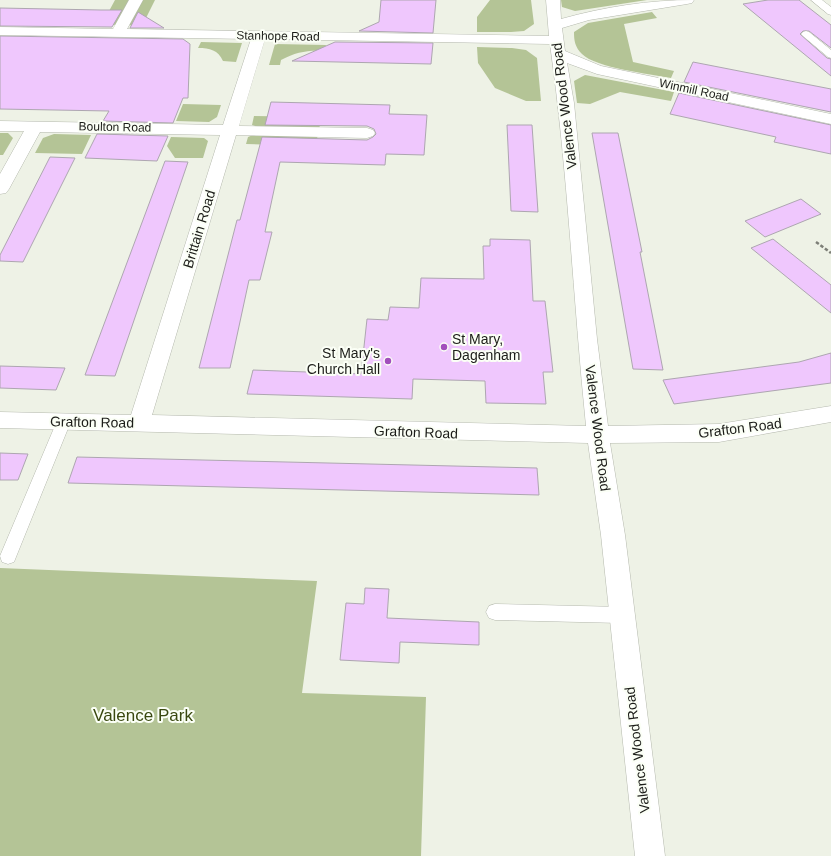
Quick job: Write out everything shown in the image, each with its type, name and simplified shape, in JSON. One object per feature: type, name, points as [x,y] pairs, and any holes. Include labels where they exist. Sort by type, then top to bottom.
[{"type":"street","points":[[118,33],[136,0]]},
{"type":"street","name":"Valence Wood Road","points":[[553,0],[566,103],[587,339],[598,435],[613,535],[621,616],[650,856]]},
{"type":"street","points":[[557,40],[587,16],[686,0]]},
{"type":"street","name":"Stanhope Road","points":[[0,32],[557,40]]},
{"type":"street","name":"Brittain Road","points":[[139,423],[259,36]]},
{"type":"street","name":"Winmill Road","points":[[557,40],[597,70],[831,119]]},
{"type":"street","name":"Boulton Road","points":[[0,126],[231,129],[367,133]]},
{"type":"street","points":[[0,189],[35,126]]},
{"type":"street","name":"Grafton Road","points":[[0,420],[598,435],[719,433],[831,414]]},
{"type":"lane","points":[[816,0],[831,12]]},
{"type":"lane","points":[[806,34],[831,55]]},
{"type":"lane","points":[[8,557],[64,421]]},
{"type":"lane","points":[[495,612],[621,616]]},
{"type":"path","points":[[816,242],[831,253]]},
{"type":"green space","points":[[115,0],[130,0],[117,25],[102,24]]},
{"type":"green space","points":[[140,0],[155,0],[142,26],[127,25]]},
{"type":"green space","points":[[490,0],[531,0],[534,24],[524,31],[477,32],[477,17]]},
{"type":"green space","points":[[561,0],[647,0],[575,11],[562,7]]},
{"type":"green space","points":[[652,12],[657,18],[624,24],[633,62],[674,71],[671,78],[624,70],[599,63],[582,54],[576,46],[574,32],[588,23]]},
{"type":"green space","points":[[201,42],[242,43],[236,62],[223,61],[219,54],[213,50],[198,48]]},
{"type":"green space","points":[[275,44],[326,45],[324,51],[307,51],[297,53],[281,60],[280,65],[269,65]]},
{"type":"green space","points":[[477,47],[526,50],[537,58],[541,101],[526,101],[495,88],[478,63]]},
{"type":"green space","points":[[585,75],[674,92],[671,101],[620,92],[590,104],[577,103],[574,81]]},
{"type":"green space","points":[[183,104],[221,105],[217,117],[209,122],[176,121]]},
{"type":"green space","points":[[254,116],[322,117],[319,129],[261,128],[252,125]]},
{"type":"green space","points":[[0,133],[8,133],[13,138],[3,155],[0,155]]},
{"type":"green space","points":[[258,133],[318,135],[315,146],[246,144],[248,137]]},
{"type":"green space","points":[[54,134],[91,135],[82,154],[35,153],[43,138]]},
{"type":"green space","points":[[171,137],[204,138],[208,141],[203,158],[175,158],[167,146]]},
{"type":"green space","name":"Valence Park","points":[[0,568],[317,581],[302,693],[426,697],[421,856],[0,856]]},
{"type":"building","points":[[381,0],[436,0],[433,33],[359,31],[379,22]]},
{"type":"building","points":[[768,0],[799,0],[831,25],[831,48],[809,31],[803,31],[800,34],[827,58],[831,59],[831,76],[743,4]]},
{"type":"building","points":[[0,8],[122,10],[112,27],[0,26]]},
{"type":"building","points":[[138,12],[164,28],[130,28]]},
{"type":"building","points":[[0,36],[183,39],[190,44],[188,98],[183,98],[173,123],[103,121],[109,111],[0,109]]},
{"type":"building","points":[[335,42],[433,43],[431,64],[292,61]]},
{"type":"building","points":[[693,62],[831,89],[831,112],[684,82]]},
{"type":"building","points":[[679,93],[831,125],[831,154],[774,142],[776,137],[670,114]]},
{"type":"building","points":[[271,102],[390,105],[389,114],[427,115],[424,155],[386,154],[385,165],[280,162],[265,232],[272,232],[260,280],[249,280],[230,368],[199,368],[237,220],[240,220],[262,137],[367,140],[376,134],[374,129],[367,126],[265,125]]},
{"type":"building","points":[[507,125],[532,125],[538,212],[511,211]]},
{"type":"building","points":[[592,133],[618,133],[642,252],[640,252],[663,370],[633,369]]},
{"type":"building","points":[[97,134],[168,136],[157,161],[85,158]]},
{"type":"building","points":[[50,157],[75,158],[23,262],[0,261],[0,255]]},
{"type":"building","points":[[165,161],[188,162],[115,376],[85,375]]},
{"type":"building","points":[[801,199],[821,214],[765,237],[745,221]]},
{"type":"building","points":[[490,239],[530,240],[533,301],[545,301],[553,372],[543,372],[546,404],[486,403],[485,381],[413,379],[412,399],[247,394],[253,370],[361,374],[367,319],[388,320],[390,307],[419,308],[421,278],[484,279],[483,246],[490,246]]},
{"type":"building","points":[[773,239],[831,285],[831,313],[751,248]]},
{"type":"building","points":[[831,353],[831,383],[674,404],[663,380],[799,362]]},
{"type":"building","points":[[0,366],[65,368],[56,390],[0,388]]},
{"type":"building","points":[[0,453],[28,454],[18,480],[0,480]]},
{"type":"building","points":[[77,457],[537,468],[539,495],[68,483]]},
{"type":"building","points":[[365,588],[389,589],[387,618],[479,622],[479,645],[400,642],[399,663],[340,660],[346,603],[364,604]]},
{"type":"place","name":"St Mary, Dagenham","points":[[444,347]]},
{"type":"place","name":"St Mary's Church Hall","points":[[388,361]]}]
